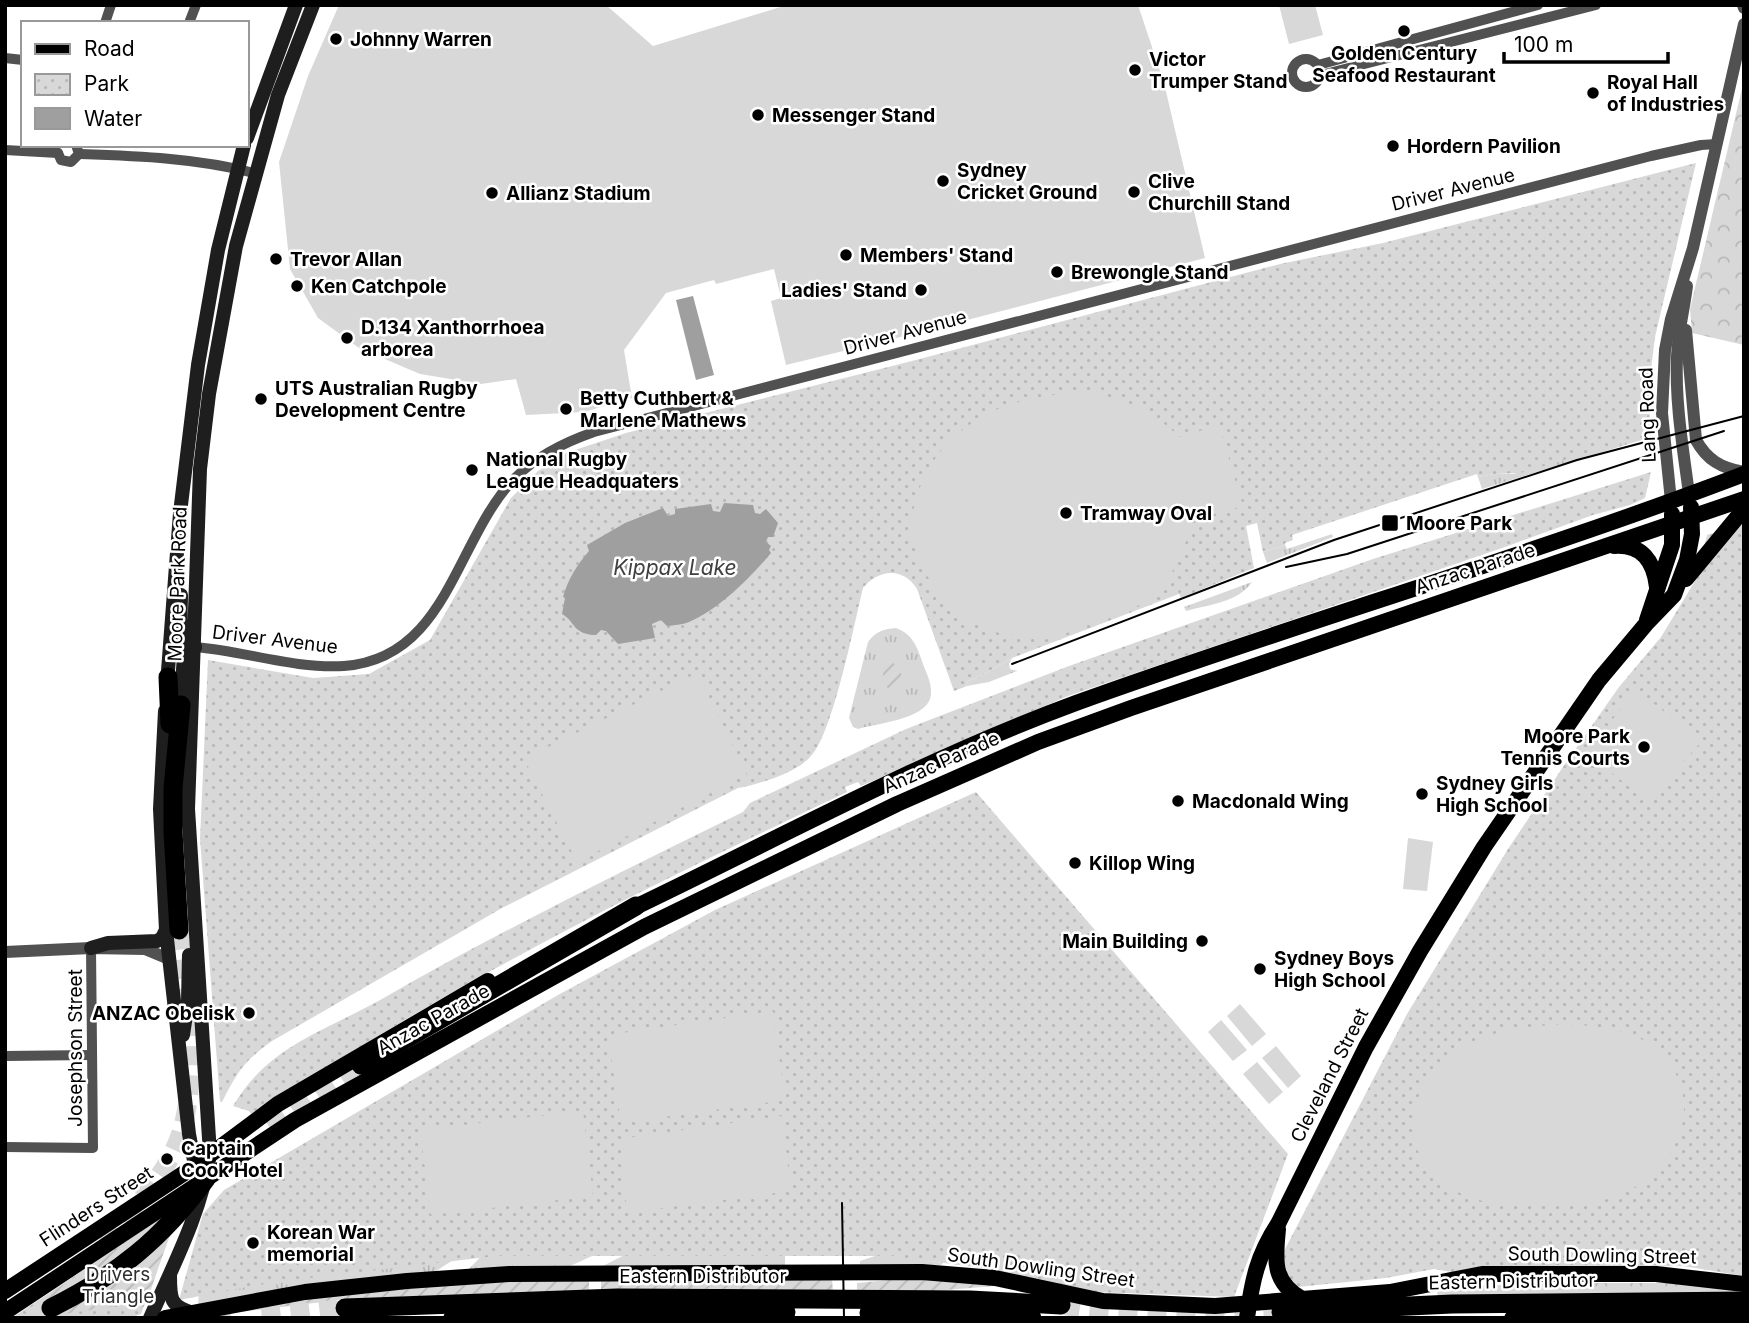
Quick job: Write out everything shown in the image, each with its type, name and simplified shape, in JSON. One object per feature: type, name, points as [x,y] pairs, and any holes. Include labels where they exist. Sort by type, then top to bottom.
[{"type":"highway","points":[[168,677],[173,788],[173,930]]},
{"type":"highway","points":[[173,788],[181,705]]},
{"type":"highway","points":[[361,1065],[636,906]]},
{"type":"highway","points":[[51,1308],[120,1269],[179,1215],[201,1172]]},
{"type":"highway","name":"Eastern Distributor","points":[[345,1308],[617,1298],[970,1300],[1060,1306]]},
{"type":"highway","name":"Eastern Distributor","points":[[1282,1312],[1452,1304],[1744,1301]]},
{"type":"highway","name":"Eastern Distributor","points":[[453,1318],[815,1312],[980,1314],[1032,1318]]},
{"type":"highway","name":"Eastern Distributor","points":[[1514,1318],[1744,1314]]},
{"type":"main road","points":[[248,135],[296,5]]},
{"type":"main road","name":"Moore Park Road","points":[[150,1318],[170,1271],[201,1172],[180,1054],[169,959],[173,930],[160,809],[162,741],[180,513],[198,420],[254,173],[278,96],[313,5]]},
{"type":"main road","name":"Moore Park Road","points":[[210,1154],[188,809],[200,468],[198,365],[218,250],[243,147]]},
{"type":"main road","name":"Anzac Parade","points":[[210,1154],[278,1104],[439,1008],[536,955],[862,795],[1043,716],[1671,501],[1744,473]]},
{"type":"main road","name":"Cleveland Street","points":[[1248,1310],[1250,1287],[1268,1239],[1366,1047],[1446,908],[1578,708],[1646,624],[1674,595],[1687,560],[1692,534],[1689,494]]},
{"type":"main road","name":"Anzac Parade","points":[[201,1172],[656,921],[897,804],[1038,742],[1744,499]]},
{"type":"main road","name":"Cleveland Street","points":[[1646,624],[1672,545],[1671,501]]},
{"type":"main road","points":[[1674,595],[1744,509]]},
{"type":"main road","points":[[180,513],[183,633],[188,643],[195,647],[184,655],[181,705],[179,806],[189,963],[188,1002],[180,1054]]},
{"type":"main road","points":[[1608,547],[1632,547],[1645,554],[1654,570],[1657,587]]},
{"type":"main road","points":[[91,948],[108,943],[157,940],[173,930]]},
{"type":"main road","name":"Flinders Street","points":[[5,1312],[201,1172],[210,1154]]},
{"type":"main road","name":"Flinders Street","points":[[5,1291],[201,1172]]},
{"type":"main road","points":[[1278,1224],[1275,1252],[1279,1276],[1287,1289],[1302,1300]]},
{"type":"main road","points":[[170,1271],[170,1289],[174,1305],[193,1313]]},
{"type":"main road","name":"South Dowling Street","points":[[164,1318],[331,1289],[407,1281],[537,1274],[922,1272],[995,1278],[1104,1301],[1203,1305],[1248,1310],[1302,1300],[1390,1292],[1482,1274],[1656,1274],[1744,1284]]},
{"type":"street","points":[[1538,5],[1319,70],[1596,5]]},
{"type":"street","name":"Lang Road","points":[[1671,501],[1662,413],[1662,372],[1671,319],[1693,248],[1744,24]]},
{"type":"street","name":"Driver Avenue","points":[[195,647],[333,666],[364,663],[393,651],[424,626],[503,492],[515,478],[553,449],[594,432],[1651,156],[1717,144]]},
{"type":"street","points":[[147,157],[150,147]]},
{"type":"street","points":[[5,150],[59,149],[61,160],[67,163],[74,161],[78,150],[254,173]]},
{"type":"street","name":"Lang Road","points":[[1689,494],[1679,422],[1677,347],[1693,248]]},
{"type":"street","points":[[1685,305],[1687,358],[1696,440],[1713,461],[1744,473]]},
{"type":"street","points":[[5,952],[91,948],[145,949],[169,959]]},
{"type":"street","name":"Josephson Street","points":[[5,1147],[93,1148],[91,948]]},
{"type":"street","points":[[5,1056],[92,1055]]},
{"type":"green space","points":[[339,5],[606,5],[653,46],[787,5],[1138,5],[1164,83],[1205,258],[786,365],[771,301],[781,298],[774,269],[716,284],[714,280],[666,293],[624,350],[632,398],[584,412],[526,415],[516,379],[481,384],[420,374],[359,348],[318,318],[290,269],[279,162],[308,76]]},
{"type":"green space","points":[[1279,5],[1315,5],[1323,35],[1289,44]]},
{"type":"green space","points":[[1744,80],[1744,345],[1692,333],[1690,309]]},
{"type":"green space","points":[[1696,163],[1655,337],[1649,386],[1650,435],[1520,473],[1478,477],[1477,474],[1292,535],[1293,540],[1285,545],[1263,552],[1257,523],[1246,526],[1254,568],[1181,598],[1179,594],[1012,658],[954,691],[917,589],[898,574],[876,577],[863,588],[835,702],[819,744],[805,762],[777,777],[738,788],[502,908],[272,1041],[248,1061],[222,1102],[220,1101],[200,839],[208,660],[313,678],[369,674],[430,640],[511,498],[538,471],[566,453],[626,433],[1280,264],[1383,243]]},
{"type":"green space","name":"Tramway Oval","points":[[1084,392],[1119,399],[1154,415],[1180,437],[1219,425],[1243,506],[1193,520],[1181,555],[1168,578],[1161,588],[1136,607],[1051,638],[1014,635],[983,628],[958,613],[937,592],[916,552],[911,530],[916,498],[922,483],[937,456],[948,443],[959,432],[985,415],[1026,400]]},
{"type":"green space","points":[[1644,436],[1645,439],[1482,489],[1478,477],[1513,474]]},
{"type":"green space","points":[[1651,472],[1645,498],[1630,505],[1593,515],[1068,696],[861,786],[858,782],[845,787],[847,792],[635,895],[478,978],[251,1114],[233,1106],[263,1068],[299,1042],[516,926],[743,812],[750,803],[906,729],[1069,666],[1373,559]]},
{"type":"green space","points":[[1744,524],[1744,1276],[1683,1266],[1535,1267],[1452,1272],[1434,1269],[1386,1278],[1298,1287],[1287,1278],[1283,1253],[1407,1014],[1508,849],[1563,767],[1619,687],[1661,637],[1697,578],[1707,535]]},
{"type":"green space","points":[[1332,534],[1333,537],[1267,563],[1263,552],[1285,545],[1287,549]]},
{"type":"green space","points":[[1252,582],[1239,594],[1222,602],[1186,611],[1184,607]]},
{"type":"green space","points":[[896,628],[910,637],[918,650],[930,685],[929,702],[922,709],[902,718],[858,729],[853,727],[849,718],[868,642],[880,631]]},
{"type":"green space","points":[[1012,658],[1010,669],[1017,671],[989,682],[967,686],[966,682]]},
{"type":"green space","points":[[893,663],[899,667],[903,680],[898,690],[892,691],[884,685],[883,674],[886,667]]},
{"type":"green space","points":[[697,673],[747,774],[577,862],[524,759]]},
{"type":"green space","name":"Moore Park Tennis Courts","points":[[1635,689],[1702,741],[1648,801],[1587,754]]},
{"type":"green space","points":[[976,792],[1288,1154],[1234,1297],[1093,1292],[989,1269],[892,1256],[496,1256],[275,1282],[179,1300],[203,1214],[224,1190],[558,995],[715,910]]},
{"type":"green space","points":[[1408,838],[1433,842],[1427,891],[1403,889]]},
{"type":"green space","points":[[1240,1004],[1266,1034],[1252,1046],[1227,1016]]},
{"type":"green space","points":[[773,1011],[785,1100],[621,1123],[608,1035]]},
{"type":"green space","points":[[1221,1020],[1247,1050],[1233,1061],[1208,1032]]},
{"type":"green space","points":[[1569,1024],[1606,1028],[1633,1035],[1660,1053],[1673,1069],[1681,1088],[1684,1107],[1682,1127],[1663,1164],[1626,1192],[1604,1200],[1575,1204],[1500,1204],[1472,1198],[1446,1185],[1424,1163],[1416,1145],[1414,1131],[1417,1102],[1434,1070],[1466,1045],[1486,1037],[1528,1027]]},
{"type":"green space","points":[[1276,1046],[1301,1076],[1288,1088],[1262,1058]]},
{"type":"green space","points":[[1257,1062],[1283,1092],[1269,1104],[1243,1074]]},
{"type":"green space","points":[[583,1111],[593,1196],[431,1215],[420,1130]]},
{"type":"green space","points":[[782,1116],[791,1191],[627,1213],[620,1139]]},
{"type":"green space","name":"Drivers Triangle","points":[[161,1218],[172,1230],[141,1314],[131,1318],[12,1318]]},
{"type":"green space","points":[[160,1220],[104,1272],[65,1294],[41,1303],[42,1299]]},
{"type":"green space","points":[[171,1231],[147,1301],[46,1317],[73,1305]]},
{"type":"green space","points":[[614,1246],[568,1267],[468,1270],[487,1250]]},
{"type":"green space","points":[[634,1250],[785,1250],[785,1266],[603,1266]]},
{"type":"green space","points":[[464,1253],[433,1273],[198,1305],[199,1293]]},
{"type":"green space","points":[[884,1253],[943,1263],[860,1264],[860,1261]]},
{"type":"green space","points":[[832,1279],[833,1292],[601,1292],[601,1281]]},
{"type":"green space","points":[[900,1279],[951,1279],[995,1283],[995,1286],[934,1291],[857,1291],[857,1283]]},
{"type":"green space","points":[[589,1281],[589,1292],[356,1298],[231,1313],[231,1318],[193,1318],[292,1299],[475,1282]]},
{"type":"green space","points":[[1679,1283],[1744,1292],[1438,1298],[1437,1291],[1470,1286]]},
{"type":"water","points":[[693,296],[714,375],[696,380],[676,300]]},
{"type":"water","name":"Kippax Lake","points":[[724,503],[753,505],[755,513],[760,514],[766,509],[778,523],[773,537],[768,537],[766,542],[771,546],[771,553],[744,583],[712,609],[684,624],[667,626],[661,620],[652,624],[655,638],[618,644],[606,631],[601,630],[596,635],[578,630],[562,614],[565,590],[573,572],[589,551],[587,545],[625,523],[663,508],[668,516],[675,514],[675,509],[711,504],[713,511],[720,512]]},
{"type":"tunnel","points":[[104,1242],[161,1174],[175,1148],[183,1124],[188,1098],[190,1041],[179,930]]},
{"type":"tunnel","points":[[270,1128],[361,1065]]},
{"type":"tunnel","points":[[1061,1305],[1143,1314],[1281,1312]]},
{"type":"tunnel","points":[[30,1318],[51,1308]]},
{"type":"tunnel","points":[[262,1318],[345,1308]]},
{"type":"tram line","points":[[1012,664],[1334,540],[1577,460],[1744,416]]},
{"type":"tram line","points":[[1286,567],[1347,554],[1724,431]]},
{"type":"tram line","points":[[842,1203],[844,1318]]},
{"type":"place","name":"Golden Century Seafood Restaurant","points":[[1404,31]]},
{"type":"place","name":"Johnny Warren","points":[[336,39]]},
{"type":"place","name":"Victor Trumper Stand","points":[[1135,70]]},
{"type":"place","name":"Royal Hall of Industries","points":[[1593,93]]},
{"type":"place","name":"Messenger Stand","points":[[758,115]]},
{"type":"place","name":"Hordern Pavilion","points":[[1393,146]]},
{"type":"place","name":"Sydney Cricket Ground","points":[[943,181]]},
{"type":"place","name":"Clive Churchill Stand","points":[[1134,192]]},
{"type":"place","name":"Allianz Stadium","points":[[492,193]]},
{"type":"place","name":"Members' Stand","points":[[846,255]]},
{"type":"place","name":"Trevor Allan","points":[[276,259]]},
{"type":"place","name":"Brewongle Stand","points":[[1057,272]]},
{"type":"place","name":"Ken Catchpole","points":[[297,286]]},
{"type":"place","name":"Ladies' Stand","points":[[921,290]]},
{"type":"place","name":"D.134 Xanthorrhoea arborea","points":[[347,338]]},
{"type":"place","name":"UTS Australian Rugby Development Centre","points":[[261,399]]},
{"type":"place","name":"Betty Cuthbert & Marlene Mathews","points":[[566,409]]},
{"type":"place","name":"National Rugby League Headquaters","points":[[472,470]]},
{"type":"place","name":"Tramway Oval","points":[[1066,513]]},
{"type":"place","name":"Moore Park","points":[[1390,523]]},
{"type":"place","name":"Moore Park Tennis Courts","points":[[1644,747]]},
{"type":"place","name":"Sydney Girls High School","points":[[1422,794]]},
{"type":"place","name":"Macdonald Wing","points":[[1178,801]]},
{"type":"place","name":"Killop Wing","points":[[1075,863]]},
{"type":"place","name":"Main Building","points":[[1202,941]]},
{"type":"place","name":"Sydney Boys High School","points":[[1260,969]]},
{"type":"place","name":"ANZAC Obelisk","points":[[249,1013]]},
{"type":"place","name":"Captain Cook Hotel","points":[[167,1159]]},
{"type":"place","name":"Korean War memorial","points":[[253,1243]]}]
